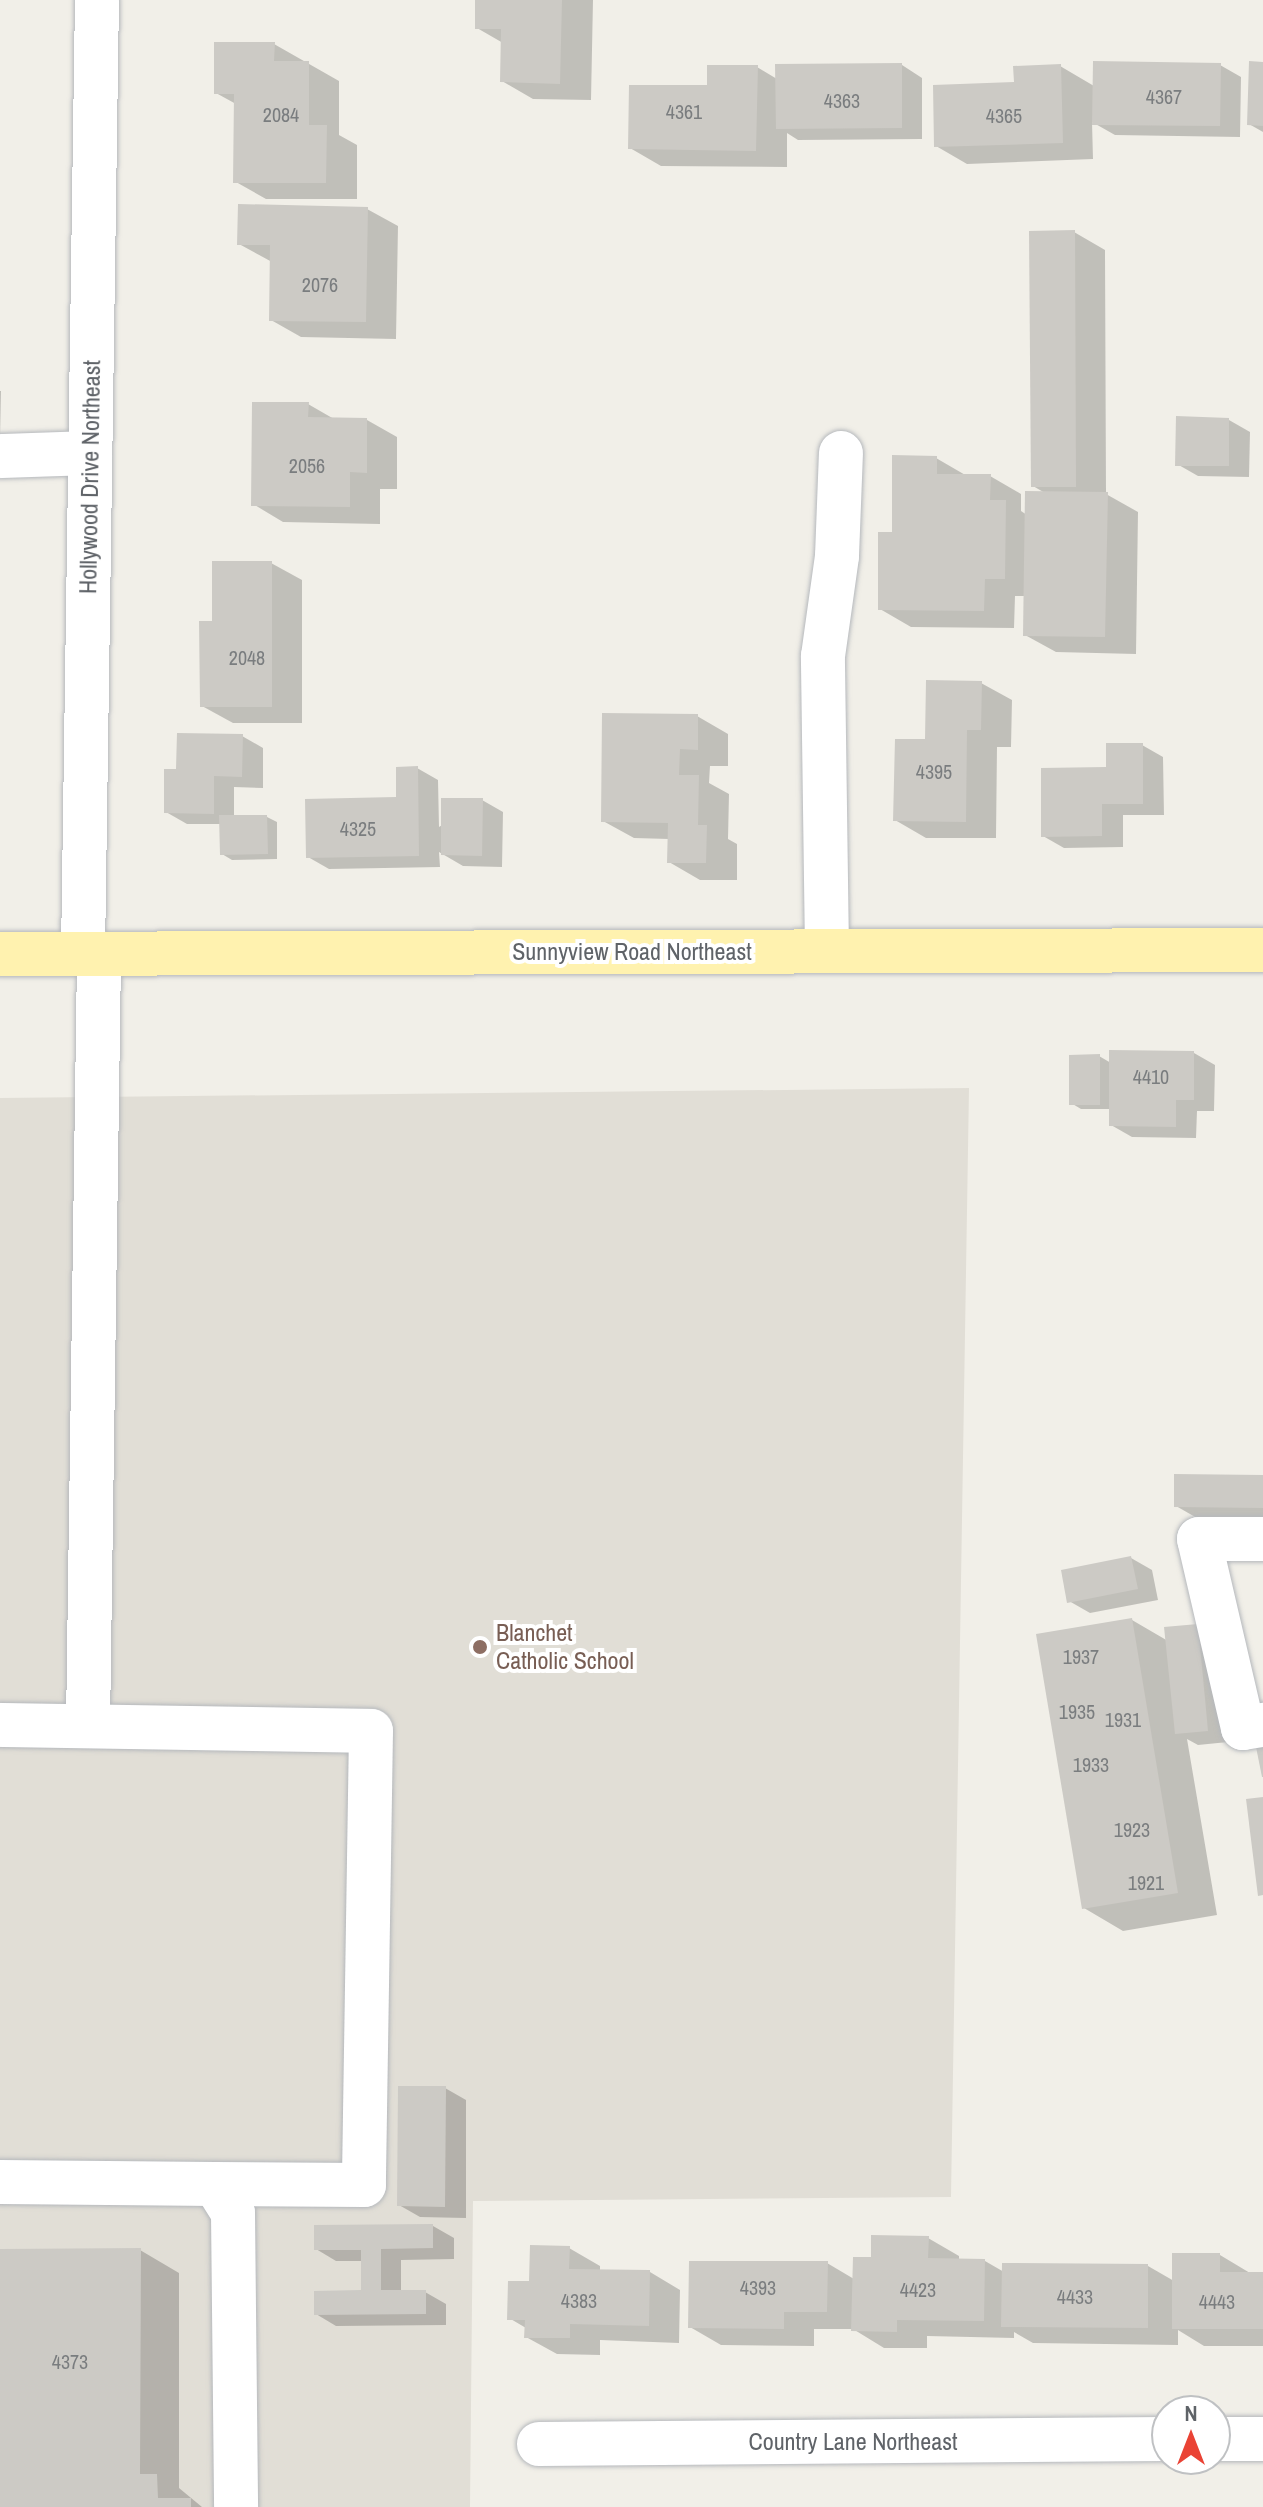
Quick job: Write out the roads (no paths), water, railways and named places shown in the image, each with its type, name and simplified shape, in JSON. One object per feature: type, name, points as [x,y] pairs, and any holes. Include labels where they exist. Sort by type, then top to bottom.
[{"type":"main road","name":"Sunnyview Road Northeast","points":[[0,954],[1263,950]]},
{"type":"street","name":"Hollywood Drive Northeast","points":[[88,1726],[90,453],[97,0]]},
{"type":"street","points":[[0,456],[90,453]]},
{"type":"street","points":[[827,951],[823,656],[837,556],[841,453]]},
{"type":"street","points":[[1263,1539],[1199,1539],[1243,1728],[1263,1725]]},
{"type":"street","points":[[0,1725],[371,1731],[364,2185],[0,2182]]},
{"type":"street","points":[[215,2184],[233,2213],[236,2507]]},
{"type":"street","name":"Country Lane Northeast","points":[[539,2444],[1151,2439]]},
{"type":"street","points":[[1231,2439],[1263,2439]]},
{"type":"place","name":"Blanchet Catholic School","points":[[480,1647]]}]
